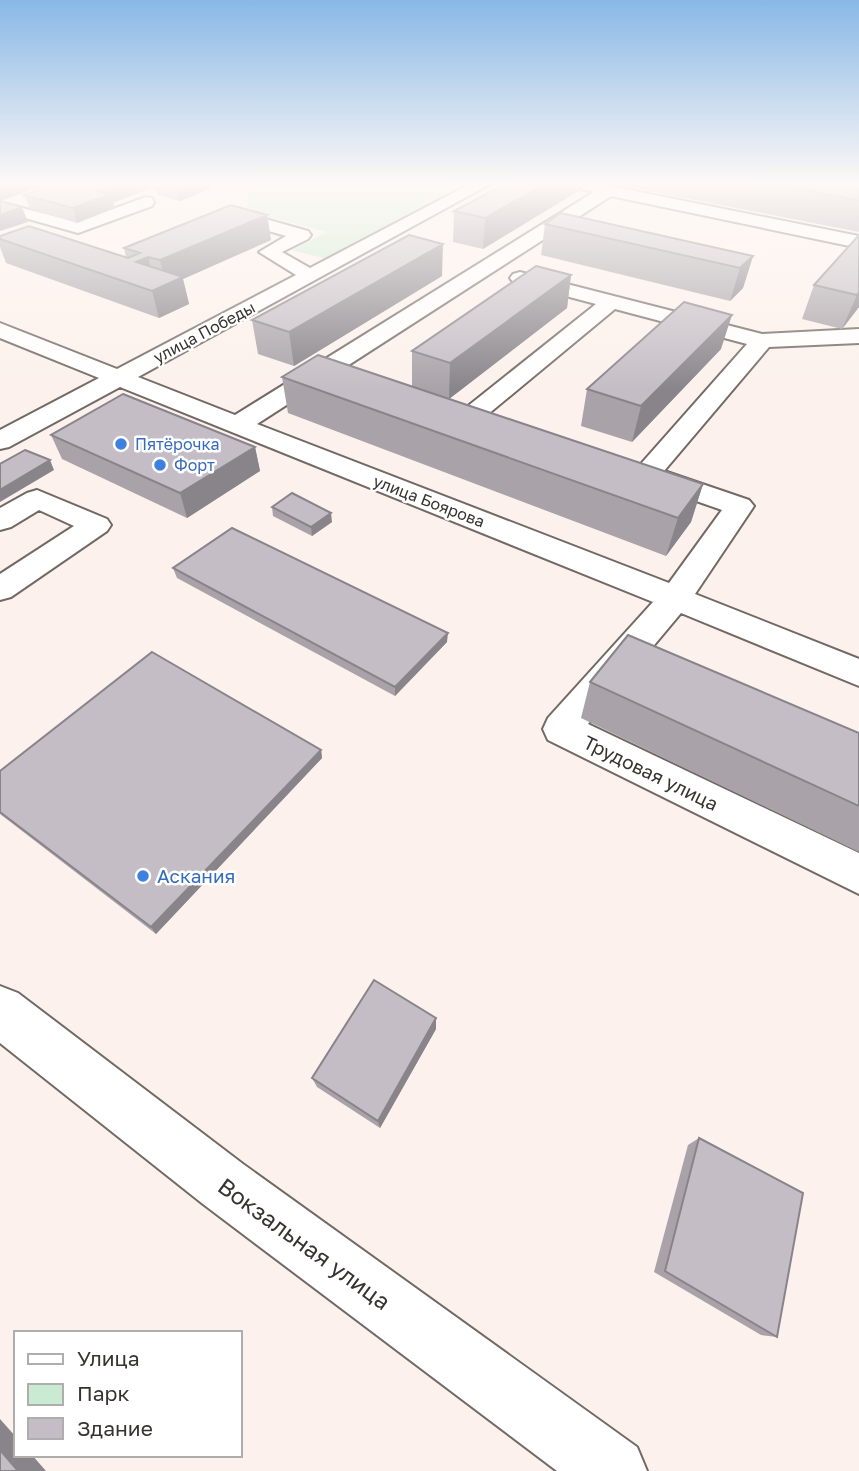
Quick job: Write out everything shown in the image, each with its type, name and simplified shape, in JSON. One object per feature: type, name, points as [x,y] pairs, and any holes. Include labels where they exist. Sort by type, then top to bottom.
[{"type":"street","points":[[269,253],[309,275]]},
{"type":"street","name":"улица Победы","points":[[0,441],[349,253]]},
{"type":"street","points":[[236,426],[509,253],[534,260]]},
{"type":"street","points":[[484,269],[611,302],[805,339],[859,336]]},
{"type":"street","points":[[472,415],[611,302]]},
{"type":"street","name":"улица Боярова","points":[[0,330],[236,426],[676,597],[859,673]]},
{"type":"street","points":[[676,597],[739,506],[634,470],[764,330]]},
{"type":"street","points":[[36,364],[58,354]]},
{"type":"street","points":[[330,366],[356,375]]},
{"type":"street","points":[[446,406],[497,423]]},
{"type":"street","points":[[0,522],[37,499],[96,526],[0,589]]},
{"type":"street","name":"Трудовая улица","points":[[676,597],[562,729],[859,874]]},
{"type":"street","name":"Вокзальная улица","points":[[0,1011],[223,1184],[614,1471]]},
{"type":"green space","points":[[302,253],[338,253],[326,259]]},
{"type":"building","points":[[40,253],[111,253],[128,258],[140,253],[177,253],[160,260],[148,257],[136,262],[183,277],[152,291]]},
{"type":"building","points":[[376,253],[428,253],[289,332],[252,320]]},
{"type":"building","points":[[672,253],[738,253],[753,256],[740,268]]},
{"type":"building","points":[[843,253],[859,253],[857,295],[814,285]]},
{"type":"building","points":[[536,266],[571,275],[450,363],[412,351]]},
{"type":"building","points":[[684,302],[732,315],[641,406],[587,389]]},
{"type":"building","points":[[318,355],[703,484],[678,518],[282,377]]},
{"type":"building","points":[[123,394],[255,447],[180,493],[51,435]]},
{"type":"building","points":[[25,450],[50,460],[0,490],[0,464]]},
{"type":"building","points":[[292,493],[331,513],[311,527],[272,507]]},
{"type":"building","points":[[232,528],[448,633],[395,687],[173,568]]},
{"type":"building","points":[[628,635],[859,733],[859,806],[590,682]]},
{"type":"building","points":[[152,652],[321,750],[151,927],[0,812],[0,771]]},
{"type":"building","points":[[374,980],[436,1018],[378,1121],[312,1078]]},
{"type":"building","points":[[699,1138],[803,1193],[777,1337],[665,1271]]},
{"type":"building","points":[[0,1450],[18,1471],[0,1471]]},
{"type":"place","name":"Пятёрочка","points":[[121,444]]},
{"type":"place","name":"Форт","points":[[160,465]]},
{"type":"place","name":"Аскания","points":[[143,876]]}]
